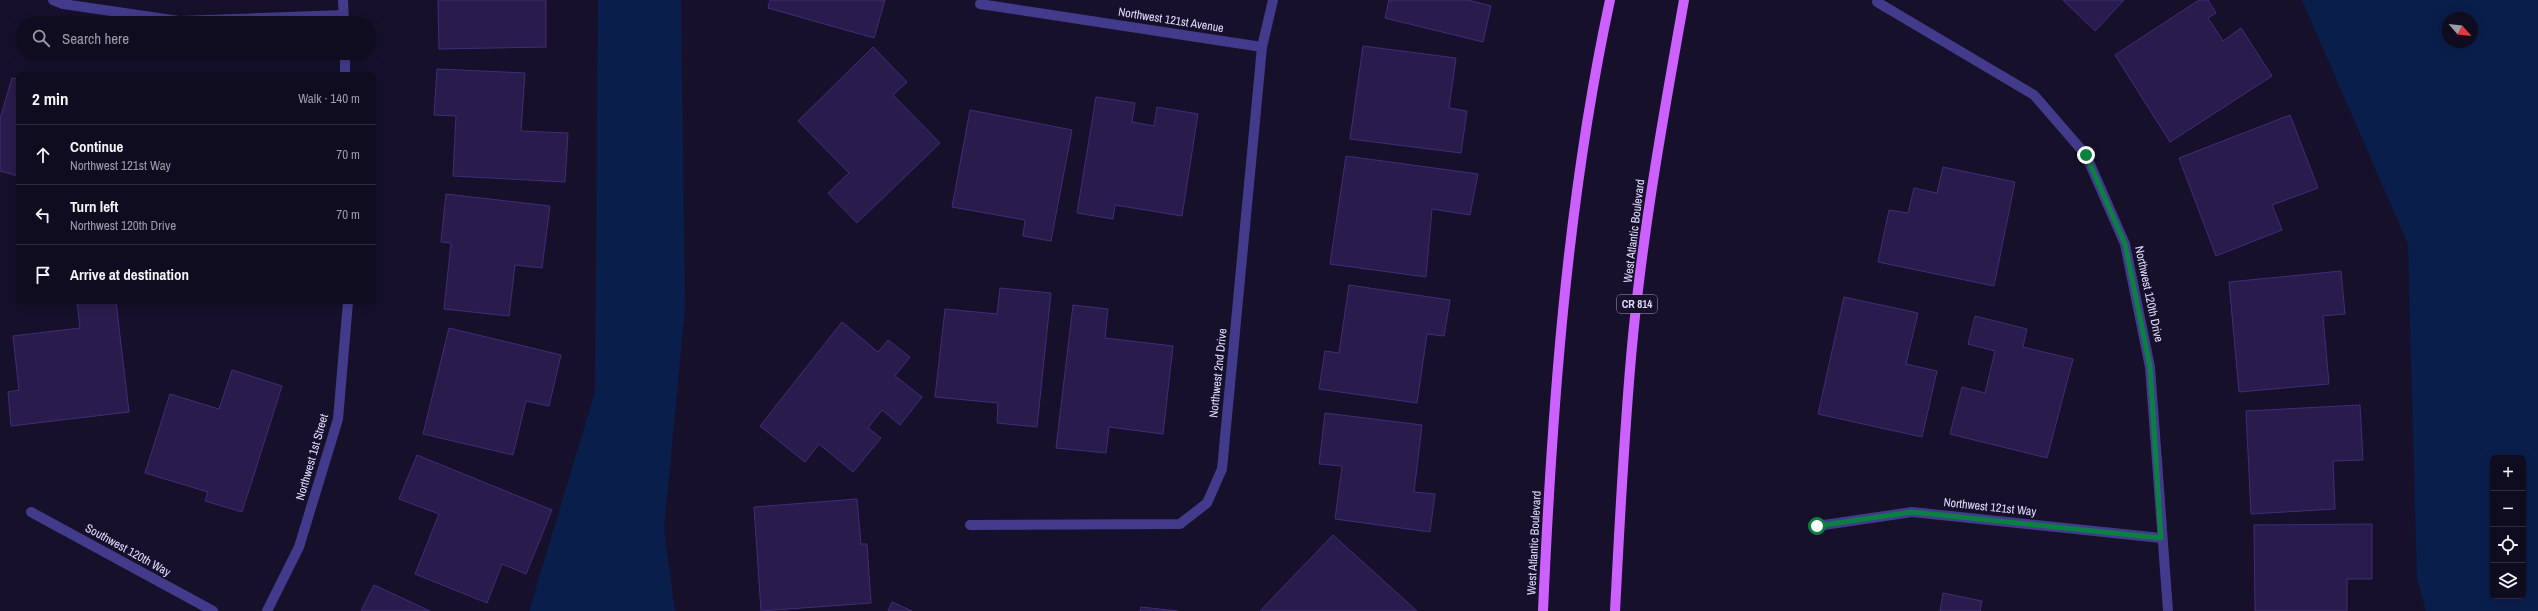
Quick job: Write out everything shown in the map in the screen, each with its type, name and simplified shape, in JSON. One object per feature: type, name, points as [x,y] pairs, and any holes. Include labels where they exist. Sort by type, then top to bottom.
[{"type":"main road","name":"West Atlantic Boulevard","points":[[1543,611],[1548,507],[1566,281],[1593,80],[1610,0]]},
{"type":"main road","name":"West Atlantic Boulevard","points":[[1615,611],[1621,499],[1633,336],[1659,144],[1684,0]]},
{"type":"street","points":[[53,0],[63,4],[145,16]]},
{"type":"street","points":[[343,0],[344,16]]},
{"type":"street","name":"Northwest 2nd Drive","points":[[970,525],[1180,524],[1207,503],[1222,469],[1262,47],[1273,0]]},
{"type":"street","name":"Northwest 120th Drive","points":[[1877,2],[2034,95],[2086,155],[2125,244],[2150,367],[2161,538],[2168,611]]},
{"type":"street","name":"Northwest 121st Avenue","points":[[980,4],[1262,47]]},
{"type":"street","points":[[345,60],[346,72]]},
{"type":"street","name":"Northwest 1st Street","points":[[267,611],[299,547],[338,419],[348,304]]},
{"type":"street","name":"Southwest 120th Way","points":[[31,512],[213,611]]},
{"type":"street","name":"Northwest 121st Way","points":[[1817,526],[1912,512],[2161,538]]},
{"type":"water","points":[[598,0],[681,0],[685,308],[664,529],[675,611],[529,611],[595,392]]},
{"type":"water","points":[[2302,0],[2538,0],[2538,611],[2426,611],[2417,578],[2408,244]]},
{"type":"building","points":[[438,0],[546,0],[546,47],[439,49]]},
{"type":"building","points":[[770,0],[885,0],[874,38],[768,8]]},
{"type":"building","points":[[1389,0],[1468,0],[1491,6],[1483,42],[1385,18]]},
{"type":"building","points":[[2063,0],[2124,0],[2095,31]]},
{"type":"building","points":[[2199,0],[2208,0],[2216,13],[2208,18],[2223,41],[2241,28],[2272,76],[2170,142],[2115,55]]},
{"type":"building","points":[[1363,46],[1456,58],[1449,108],[1467,111],[1461,153],[1350,139]]},
{"type":"building","points":[[873,47],[907,82],[893,95],[940,143],[857,223],[828,193],[849,173],[798,121]]},
{"type":"building","points":[[437,69],[525,73],[521,131],[568,133],[565,182],[453,176],[456,116],[434,115]]},
{"type":"building","points":[[12,78],[16,79],[16,175],[0,171],[0,119]]},
{"type":"building","points":[[1096,97],[1135,103],[1132,122],[1154,126],[1157,107],[1198,114],[1182,216],[1115,205],[1113,219],[1077,213]]},
{"type":"building","points":[[970,110],[1072,130],[1051,241],[1023,236],[1025,220],[952,207]]},
{"type":"building","points":[[2290,115],[2318,188],[2272,205],[2282,230],[2216,256],[2179,158]]},
{"type":"building","points":[[1346,156],[1478,174],[1470,215],[1432,209],[1426,277],[1330,264]]},
{"type":"building","points":[[1943,167],[2015,182],[1994,286],[1878,262],[1889,210],[1908,213],[1914,188],[1937,193]]},
{"type":"building","points":[[446,194],[550,206],[542,268],[515,265],[509,316],[444,309],[451,243],[441,242]]},
{"type":"building","points":[[2341,271],[2345,314],[2323,316],[2329,384],[2239,392],[2229,282]]},
{"type":"building","points":[[1349,285],[1450,300],[1444,336],[1427,334],[1417,403],[1319,389],[1325,351],[1339,353]]},
{"type":"building","points":[[1000,288],[1051,293],[1037,427],[997,423],[998,403],[935,397],[945,309],[997,314]]},
{"type":"building","points":[[1844,297],[1918,313],[1906,364],[1937,371],[1922,437],[1818,414]]},
{"type":"building","points":[[77,304],[116,304],[129,412],[11,426],[8,392],[19,390],[13,336],[80,328]]},
{"type":"building","points":[[1073,305],[1108,309],[1105,338],[1173,346],[1163,434],[1109,427],[1106,453],[1056,448]]},
{"type":"building","points":[[1975,316],[2027,329],[2023,347],[2073,359],[2047,458],[1950,434],[1962,387],[1985,393],[1995,351],[1968,344]]},
{"type":"building","points":[[842,322],[878,352],[888,340],[910,357],[895,376],[922,397],[900,425],[882,410],[868,428],[881,438],[853,472],[819,444],[805,462],[760,426]]},
{"type":"building","points":[[449,328],[561,355],[549,406],[526,401],[513,455],[423,434]]},
{"type":"building","points":[[232,370],[282,386],[242,512],[205,501],[208,492],[145,473],[170,394],[219,409]]},
{"type":"building","points":[[2360,405],[2363,460],[2333,461],[2335,509],[2251,514],[2246,411]]},
{"type":"building","points":[[1325,413],[1422,425],[1414,492],[1435,494],[1430,532],[1335,519],[1342,466],[1319,464]]},
{"type":"building","points":[[417,455],[552,510],[526,574],[502,564],[487,603],[415,574],[439,514],[399,499]]},
{"type":"building","points":[[857,499],[861,544],[867,544],[871,603],[761,611],[754,507]]},
{"type":"building","points":[[2372,524],[2372,579],[2347,579],[2347,611],[2255,611],[2254,525]]},
{"type":"building","points":[[1333,535],[1417,611],[1260,611]]},
{"type":"building","points":[[374,585],[430,611],[361,611]]},
{"type":"building","points":[[1943,593],[1982,601],[1980,611],[1940,611]]},
{"type":"building","points":[[892,602],[912,611],[888,611]]},
{"type":"building","points":[[1141,607],[1178,611],[1140,611]]},
{"type":"route","points":[[1817,526],[1912,512],[2161,538],[2150,367],[2125,244],[2086,155]]}]
